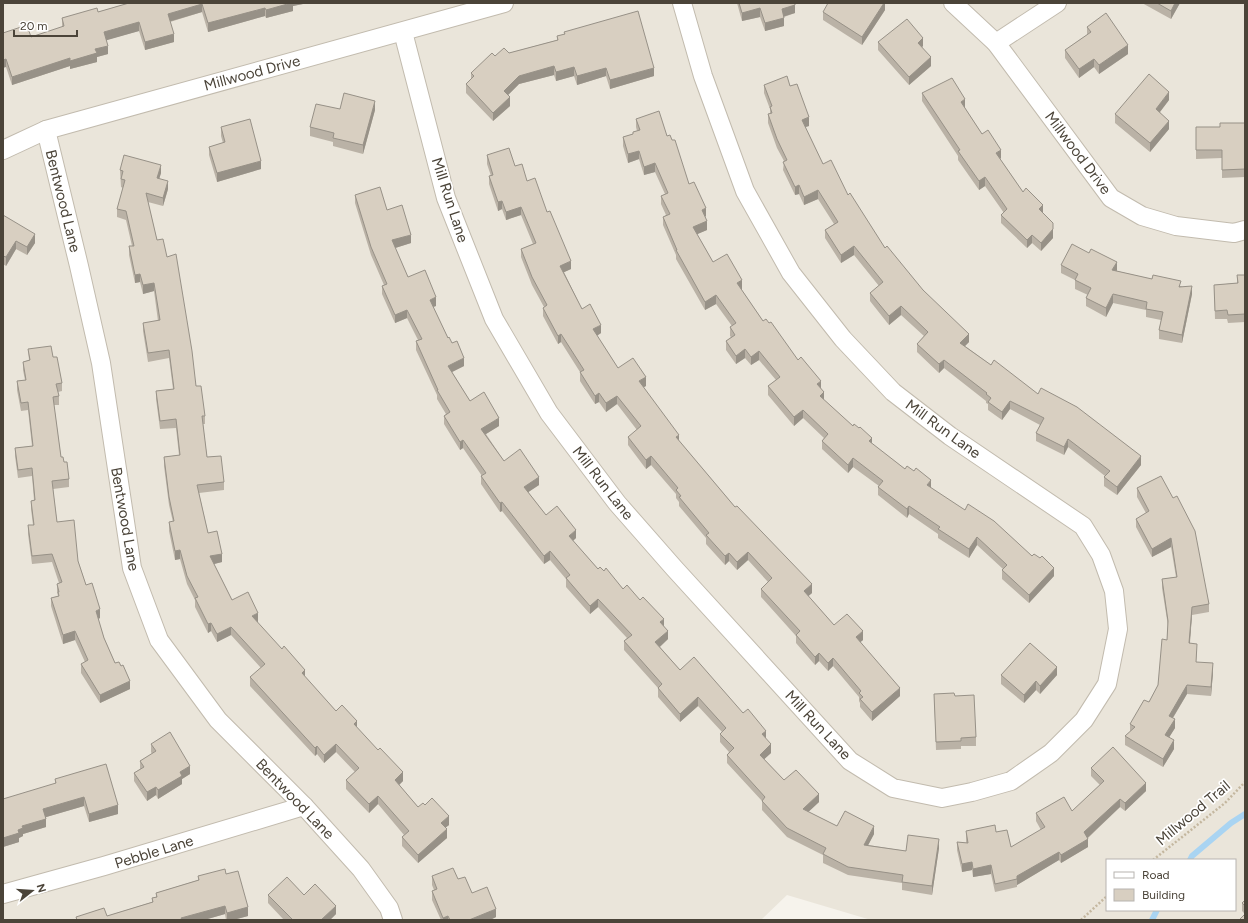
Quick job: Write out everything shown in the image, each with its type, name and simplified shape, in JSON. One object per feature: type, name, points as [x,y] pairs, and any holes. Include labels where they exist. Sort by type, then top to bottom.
[{"type":"street","name":"Millwood Drive","points":[[3,150],[46,130],[504,3]]},
{"type":"street","name":"Mill Run Lane","points":[[403,32],[446,198],[494,319],[549,413],[617,503],[674,568],[850,761],[893,788],[942,798],[972,792],[1011,781],[1051,753],[1079,726],[1107,684],[1118,629],[1114,591],[1101,555],[1083,526],[950,436],[893,392],[843,339],[791,273],[745,191],[704,76],[682,3]]},
{"type":"street","name":"Millwood Drive","points":[[954,3],[996,43],[1110,198],[1142,216],[1176,226],[1234,233],[1245,230]]},
{"type":"street","points":[[996,43],[1057,3]]},
{"type":"street","name":"Bentwood Lane","points":[[46,130],[101,363],[132,568],[160,640],[218,720],[304,806],[361,869],[389,908],[393,920]]},
{"type":"street","name":"Pebble Lane","points":[[3,894],[104,866],[304,806]]},
{"type":"path","name":"Millwood Trail","points":[[1154,859],[1225,803],[1245,782]]},
{"type":"path","points":[[1081,920],[1106,897]]},
{"type":"shaded area","points":[[3,3],[1245,3],[1245,920],[871,920],[787,895],[761,920],[3,920]]},
{"type":"building","points":[[129,3],[291,3],[266,10],[265,8],[208,23],[202,4],[168,14],[174,34],[145,42],[139,22],[104,32],[108,46],[95,49],[97,53],[70,61],[70,58],[12,77],[6,59],[3,60],[3,33],[27,25],[31,37],[64,26],[62,18],[97,8],[98,12]]},
{"type":"building","points":[[739,3],[795,3],[795,5],[782,9],[784,18],[765,23],[760,8],[742,13]]},
{"type":"building","points":[[828,3],[884,3],[862,37],[823,12]]},
{"type":"building","points":[[1157,3],[1175,3],[1171,11]]},
{"type":"building","points":[[638,11],[654,68],[610,80],[606,68],[577,76],[574,67],[556,72],[554,66],[519,76],[504,91],[510,97],[493,113],[466,84],[474,76],[471,73],[492,53],[495,56],[504,48],[509,53],[558,40],[557,36],[565,34],[564,32]]},
{"type":"building","points":[[1106,13],[1128,45],[1099,65],[1094,59],[1079,69],[1065,50],[1091,32],[1087,27]]},
{"type":"building","points":[[907,19],[923,38],[918,43],[931,57],[909,77],[878,42]]},
{"type":"building","points":[[1149,74],[1169,92],[1156,109],[1169,121],[1150,143],[1115,114]]},
{"type":"building","points":[[787,76],[790,86],[797,84],[809,117],[802,120],[823,164],[831,160],[848,195],[850,193],[885,248],[887,246],[923,290],[969,334],[960,343],[991,365],[994,360],[1038,394],[1041,388],[1077,407],[1141,456],[1117,487],[1104,477],[1110,471],[1068,439],[1064,447],[1036,433],[1044,418],[1010,401],[1002,412],[988,402],[991,398],[986,394],[987,393],[944,360],[939,364],[917,344],[928,332],[901,306],[889,316],[870,293],[883,282],[854,246],[841,255],[825,230],[838,222],[818,190],[804,197],[799,185],[795,187],[783,162],[787,160],[777,139],[768,114],[772,113],[770,107],[772,106],[764,85]]},
{"type":"building","points":[[952,78],[965,99],[961,102],[982,134],[988,130],[1001,150],[996,153],[1023,192],[1026,188],[1043,205],[1039,209],[1053,223],[1053,229],[1041,243],[1032,235],[1027,240],[1001,215],[1007,209],[985,177],[979,181],[958,151],[960,150],[922,93]]},
{"type":"building","points":[[344,93],[375,101],[363,145],[333,138],[334,133],[310,127],[316,104],[340,109]]},
{"type":"building","points":[[659,111],[667,136],[670,135],[672,140],[675,140],[689,184],[694,182],[706,208],[702,210],[707,221],[693,227],[713,262],[727,254],[742,280],[737,283],[763,321],[766,319],[769,323],[771,322],[798,360],[801,357],[821,381],[817,384],[824,392],[820,396],[853,426],[854,424],[859,428],[860,427],[872,438],[869,441],[905,469],[907,466],[914,471],[916,468],[931,480],[927,485],[965,510],[968,504],[994,521],[1032,556],[1034,554],[1040,558],[1042,556],[1054,568],[1029,595],[1002,570],[1007,565],[977,537],[969,549],[938,529],[940,527],[909,506],[907,509],[878,487],[883,481],[853,458],[848,465],[822,441],[828,434],[803,410],[794,417],[768,386],[780,377],[759,351],[751,357],[745,349],[736,356],[726,341],[735,335],[730,327],[736,323],[716,295],[705,302],[676,250],[663,217],[670,214],[661,196],[668,193],[655,163],[644,167],[639,151],[628,154],[623,137],[640,130],[636,119]]},
{"type":"building","points":[[250,119],[261,161],[217,173],[209,147],[225,142],[221,127]]},
{"type":"building","points":[[1220,123],[1245,123],[1245,169],[1222,170],[1222,150],[1196,150],[1196,127],[1220,127]]},
{"type":"building","points":[[509,148],[515,166],[522,164],[527,181],[535,178],[547,212],[550,211],[571,261],[560,266],[582,309],[590,304],[601,325],[593,329],[618,368],[633,358],[646,377],[639,381],[679,435],[676,437],[735,507],[737,506],[812,584],[804,591],[834,625],[847,614],[863,631],[856,637],[900,688],[872,712],[860,699],[863,697],[859,693],[861,691],[833,658],[828,663],[819,653],[815,657],[796,635],[800,631],[761,589],[772,578],[748,552],[737,562],[729,553],[725,556],[706,535],[709,533],[679,497],[681,496],[676,490],[678,488],[651,456],[646,460],[628,437],[641,426],[617,396],[606,403],[599,393],[595,396],[580,372],[584,370],[561,334],[558,336],[543,308],[547,305],[532,277],[521,249],[536,243],[521,207],[506,212],[502,201],[498,202],[489,176],[493,175],[487,155]]},
{"type":"building","points":[[124,155],[161,165],[157,178],[168,181],[163,198],[146,193],[157,240],[163,239],[167,257],[176,254],[192,351],[196,386],[201,386],[205,416],[202,416],[207,457],[221,456],[224,482],[197,485],[208,533],[217,531],[222,554],[210,556],[232,600],[248,592],[258,613],[252,616],[282,649],[284,646],[305,670],[302,673],[336,711],[342,705],[357,721],[354,724],[378,750],[380,748],[403,772],[395,780],[418,807],[423,803],[425,805],[432,798],[449,816],[441,823],[447,829],[418,855],[402,837],[409,831],[378,796],[369,804],[346,780],[359,768],[336,744],[324,755],[317,746],[315,748],[250,677],[265,664],[231,627],[217,634],[211,623],[208,624],[195,598],[198,597],[187,576],[180,550],[175,551],[169,522],[174,521],[169,497],[164,457],[180,455],[176,419],[160,421],[156,391],[174,389],[169,350],[148,353],[143,323],[160,320],[154,283],[143,285],[140,274],[135,275],[129,246],[134,246],[126,211],[117,209],[125,180],[121,179],[123,171],[120,170]]},
{"type":"building","points":[[380,187],[387,210],[402,205],[411,235],[392,240],[408,277],[425,270],[436,297],[430,300],[448,338],[449,337],[452,343],[457,341],[464,358],[448,366],[470,401],[484,392],[499,418],[481,429],[504,461],[520,449],[539,477],[524,487],[546,515],[557,506],[576,530],[569,536],[598,569],[600,567],[604,571],[606,568],[623,589],[627,585],[640,600],[643,597],[664,619],[660,622],[668,631],[655,642],[680,670],[694,657],[743,713],[748,709],[766,731],[762,734],[771,744],[760,755],[784,780],[796,770],[819,794],[803,809],[837,826],[845,811],[874,826],[864,845],[906,851],[908,835],[939,839],[932,886],[902,882],[903,875],[848,867],[823,854],[826,848],[787,828],[762,801],[765,797],[727,755],[734,748],[720,734],[726,728],[698,697],[680,714],[658,688],[662,684],[624,641],[632,635],[598,599],[590,606],[566,578],[570,575],[550,551],[544,556],[502,502],[500,503],[481,476],[486,473],[463,440],[460,442],[444,416],[450,412],[437,390],[416,341],[422,339],[407,310],[395,315],[382,286],[387,284],[371,247],[355,195]]},
{"type":"building","points":[[3,215],[35,234],[27,247],[16,241],[6,257],[3,256]]},
{"type":"building","points":[[1072,244],[1089,253],[1091,249],[1117,262],[1112,270],[1152,279],[1153,275],[1181,281],[1179,287],[1192,286],[1182,335],[1159,330],[1163,312],[1146,309],[1147,302],[1113,294],[1106,308],[1086,298],[1091,288],[1075,280],[1078,274],[1061,265]]},
{"type":"building","points":[[1237,275],[1245,275],[1245,314],[1228,315],[1227,310],[1215,311],[1214,285],[1238,283]]},
{"type":"building","points":[[51,346],[53,357],[57,357],[62,383],[56,384],[59,396],[53,397],[61,457],[63,457],[64,462],[67,462],[69,479],[52,481],[57,522],[74,520],[78,561],[86,585],[92,583],[100,609],[96,611],[104,638],[115,663],[119,662],[121,666],[123,665],[130,681],[100,695],[81,664],[88,660],[75,631],[63,635],[51,598],[59,596],[57,584],[62,582],[52,554],[32,556],[28,525],[34,525],[31,501],[35,500],[32,468],[18,470],[15,448],[33,446],[28,402],[21,403],[17,381],[26,380],[23,362],[30,360],[28,349]]},
{"type":"building","points":[[1161,476],[1173,498],[1177,496],[1195,531],[1209,604],[1192,607],[1189,643],[1197,644],[1196,662],[1213,663],[1211,687],[1187,685],[1169,716],[1175,719],[1165,735],[1174,740],[1163,759],[1125,736],[1135,727],[1130,724],[1144,700],[1149,702],[1158,685],[1162,639],[1167,640],[1168,621],[1162,579],[1177,577],[1171,538],[1152,549],[1136,519],[1149,511],[1137,488]]},
{"type":"building","points":[[1030,643],[1057,667],[1040,686],[1036,681],[1024,695],[1001,675]]},
{"type":"building","points":[[954,693],[955,696],[974,695],[976,737],[961,738],[961,741],[936,742],[934,694]]},
{"type":"building","points":[[170,732],[190,766],[180,772],[182,776],[158,790],[156,787],[147,792],[134,773],[144,767],[140,761],[156,751],[151,744]]},
{"type":"building","points":[[1113,747],[1146,783],[1125,803],[1120,799],[1084,832],[1088,839],[1061,855],[1059,852],[1017,876],[1017,879],[995,884],[991,865],[973,869],[972,862],[962,864],[957,842],[968,843],[966,831],[995,825],[996,832],[1007,830],[1011,847],[1045,827],[1036,813],[1064,797],[1072,811],[1104,781],[1091,768]]},
{"type":"building","points":[[106,764],[118,805],[89,814],[84,797],[43,809],[46,819],[22,826],[23,828],[18,830],[19,833],[3,838],[3,799],[56,783],[55,779]]},
{"type":"building","points":[[453,868],[458,879],[465,877],[472,893],[487,887],[496,909],[469,920],[450,920],[448,916],[443,918],[432,891],[437,889],[432,876]]},
{"type":"building","points":[[225,869],[226,874],[238,871],[248,907],[227,913],[225,906],[181,918],[182,920],[77,920],[76,917],[104,908],[107,916],[153,902],[152,898],[157,897],[156,893],[199,880],[198,876]]},
{"type":"building","points":[[287,877],[304,895],[315,884],[336,906],[321,920],[293,920],[268,895]]},
{"type":"building","points":[[1245,914],[1245,920],[1239,920]]},
{"type":"waterway","points":[[1190,859],[1192,856],[1231,823],[1245,814]]},
{"type":"waterway","points":[[1152,920],[1156,911]]}]
